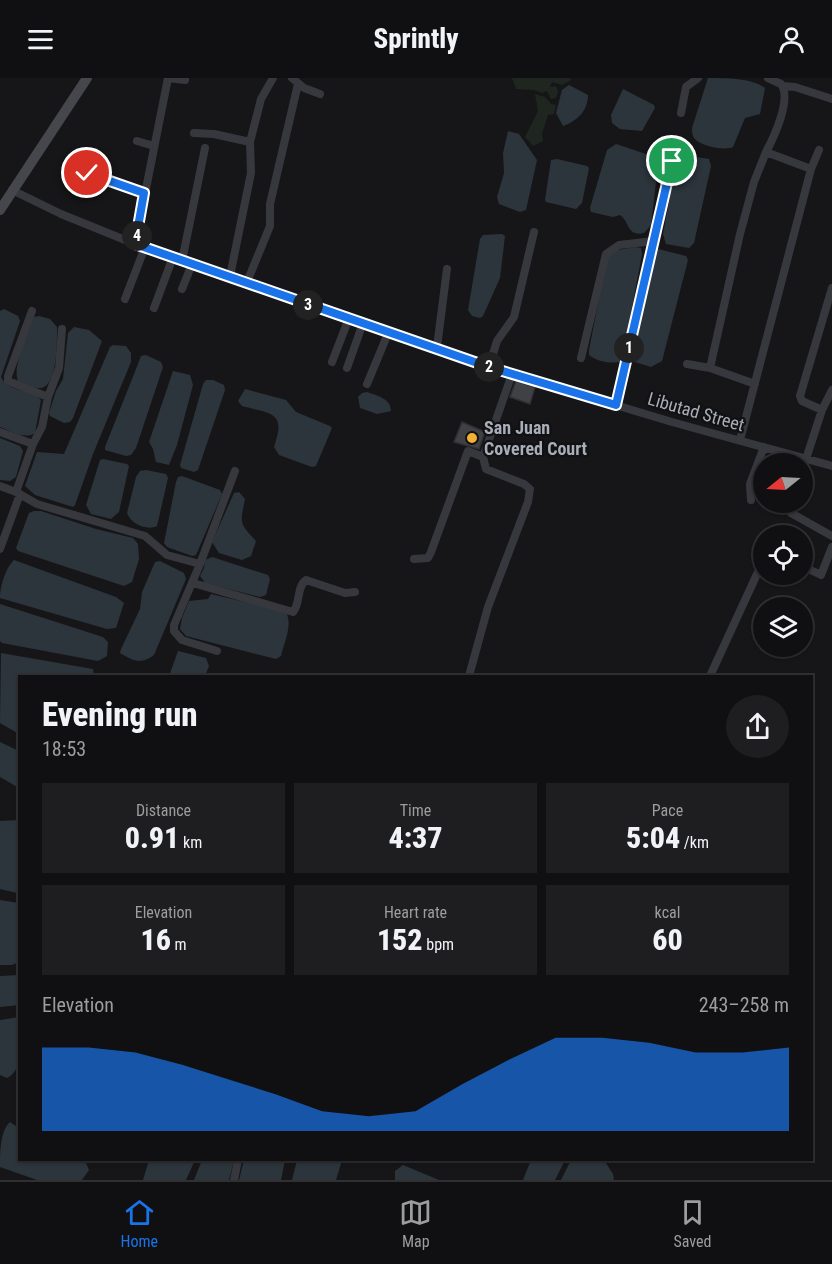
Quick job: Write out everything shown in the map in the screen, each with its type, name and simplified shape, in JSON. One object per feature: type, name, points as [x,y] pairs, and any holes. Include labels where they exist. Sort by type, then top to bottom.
[{"type":"street","points":[[0,210],[87,78]]},
{"type":"street","points":[[135,244],[166,78],[185,80]]},
{"type":"street","points":[[230,276],[251,173],[250,142],[261,99],[273,78]]},
{"type":"street","points":[[681,113],[686,87],[699,78]]},
{"type":"street","points":[[768,78],[783,86],[795,87],[832,99]]},
{"type":"street","points":[[247,282],[270,226],[270,204],[295,81],[320,94]]},
{"type":"street","points":[[710,368],[754,182],[775,134],[784,105],[783,86]]},
{"type":"street","points":[[194,133],[214,134],[250,142]]},
{"type":"street","points":[[137,141],[154,146]]},
{"type":"street","points":[[182,261],[205,148]]},
{"type":"street","points":[[740,440],[811,169],[819,150]]},
{"type":"street","points":[[766,152],[811,169]]},
{"type":"street","points":[[616,405],[674,154]]},
{"type":"street","points":[[87,173],[144,193]]},
{"type":"street","name":"Libutad Street","points":[[12,190],[94,228],[135,244],[437,347],[489,367],[785,453]]},
{"type":"street","points":[[489,367],[497,341],[514,317],[534,232]]},
{"type":"street","points":[[581,358],[606,254],[619,245],[654,241]]},
{"type":"street","points":[[125,299],[145,247]]},
{"type":"street","points":[[154,308],[173,257]]},
{"type":"street","points":[[182,289],[192,264]]},
{"type":"street","points":[[437,347],[447,269]]},
{"type":"street","points":[[822,410],[800,399],[829,314],[832,288]]},
{"type":"street","points":[[32,311],[8,381],[48,397]]},
{"type":"street","points":[[332,362],[349,318]]},
{"type":"street","points":[[347,368],[363,323]]},
{"type":"street","points":[[0,549],[33,444],[42,427],[48,397],[58,368],[62,329]]},
{"type":"street","points":[[367,384],[389,331]]},
{"type":"street","points":[[687,364],[710,368],[755,384]]},
{"type":"street","points":[[469,675],[488,607],[528,502],[530,489],[524,484],[486,469],[483,457],[512,374]]},
{"type":"street","points":[[808,453],[822,410],[832,390]]},
{"type":"street","points":[[0,432],[33,444]]},
{"type":"street","points":[[751,500],[750,484],[764,447]]},
{"type":"street","points":[[414,559],[428,558],[431,552],[468,451],[483,457]]},
{"type":"street","name":"Libutad Street","points":[[813,461],[832,466]]},
{"type":"street","points":[[217,651],[182,640],[174,632],[174,626],[193,583],[235,471]]},
{"type":"street","points":[[0,486],[37,504],[145,536],[167,555],[200,564]]},
{"type":"street","points":[[790,513],[832,536]]},
{"type":"street","points":[[813,571],[821,575],[832,547]]},
{"type":"street","points":[[193,583],[293,612],[298,602],[301,584],[306,580],[345,593],[355,592]]},
{"type":"street","points":[[710,675],[753,583]]},
{"type":"street","points":[[234,1180],[238,1161]]},
{"type":"shaded area","points":[[512,78],[569,78],[571,80],[562,85],[552,82],[550,87],[556,86],[558,91],[556,98],[551,99],[547,91],[542,93],[516,89]]},
{"type":"shaded area","points":[[708,78],[746,80],[765,88],[760,114],[745,118],[733,147],[718,148],[707,145],[697,141],[693,136],[692,128]]},
{"type":"shaded area","points":[[569,85],[588,95],[588,101],[581,115],[563,126],[556,113],[562,90]]},
{"type":"shaded area","points":[[623,89],[654,105],[655,108],[642,131],[620,129],[612,123],[611,115]]},
{"type":"shaded area","points":[[535,94],[545,97],[551,104],[556,105],[554,114],[548,115],[542,134],[543,141],[533,146],[525,137],[538,111]]},
{"type":"shaded area","points":[[508,131],[519,134],[537,160],[526,210],[520,212],[499,204],[497,197],[504,173],[503,153]]},
{"type":"shaded area","points":[[616,144],[652,156],[658,165],[651,225],[644,233],[634,233],[620,215],[613,217],[591,212],[590,208],[607,150]]},
{"type":"shaded area","points":[[685,155],[709,159],[711,166],[694,243],[689,248],[666,244],[663,234],[676,164]]},
{"type":"shaded area","points":[[557,159],[589,168],[582,203],[576,209],[545,200],[551,160]]},
{"type":"shaded area","points":[[502,234],[505,236],[500,278],[483,316],[480,318],[472,316],[468,310],[480,239],[483,235]]},
{"type":"shaded area","points":[[641,248],[642,254],[622,361],[614,363],[600,361],[589,355],[589,350],[607,258],[612,251]]},
{"type":"shaded area","points":[[658,249],[686,256],[688,260],[662,361],[651,367],[635,362],[631,354],[637,338],[652,254]]},
{"type":"shaded area","points":[[4,309],[18,316],[20,321],[1,377],[8,385],[37,396],[41,400],[35,433],[26,436],[0,427],[0,311]]},
{"type":"shaded area","points":[[34,317],[50,319],[57,327],[54,371],[47,385],[41,388],[18,381],[17,375],[25,340]]},
{"type":"shaded area","points":[[74,327],[89,330],[102,341],[73,418],[70,422],[64,423],[50,416],[49,413],[56,391],[63,379],[68,333]]},
{"type":"shaded area","points":[[113,345],[126,346],[131,353],[131,362],[93,454],[75,505],[73,507],[35,495],[25,486],[37,452],[64,454],[110,347]]},
{"type":"shaded area","points":[[146,355],[161,362],[163,367],[136,448],[131,455],[126,456],[105,450],[141,356]]},
{"type":"shaded area","points":[[173,371],[190,375],[193,385],[177,445],[169,465],[156,462],[149,442]]},
{"type":"shaded area","points":[[206,380],[213,380],[224,385],[225,390],[198,470],[194,472],[181,468],[180,465]]},
{"type":"shaded area","points":[[245,389],[286,400],[296,412],[332,428],[316,466],[312,467],[279,455],[274,447],[277,421],[269,413],[242,406],[238,401]]},
{"type":"shaded area","points":[[367,392],[386,400],[391,411],[377,414],[360,408],[358,397]]},
{"type":"shaded area","points":[[0,438],[20,446],[23,451],[16,477],[10,481],[0,480]]},
{"type":"shaded area","points":[[100,460],[129,466],[119,512],[111,519],[91,514],[86,505]]},
{"type":"shaded area","points":[[140,471],[166,474],[168,478],[157,526],[149,528],[136,523],[127,513],[136,477]]},
{"type":"shaded area","points":[[182,476],[220,490],[222,494],[196,555],[192,556],[167,547],[164,543],[176,482],[178,477]]},
{"type":"shaded area","points":[[239,492],[245,499],[242,523],[256,541],[251,556],[242,560],[219,553],[212,542],[234,493]]},
{"type":"shaded area","points":[[41,511],[133,538],[138,544],[139,559],[132,582],[124,586],[18,551],[16,548],[29,513]]},
{"type":"shaded area","points":[[212,557],[268,575],[270,579],[266,595],[260,597],[205,583],[200,576],[205,560]]},
{"type":"shaded area","points":[[14,560],[116,597],[124,603],[116,628],[107,629],[0,598],[4,577]]},
{"type":"shaded area","points":[[160,561],[184,573],[186,579],[154,655],[137,661],[120,653],[140,609],[142,592],[155,562]]},
{"type":"shaded area","points":[[211,594],[286,612],[289,623],[281,656],[276,659],[186,636],[180,629],[189,601],[208,599]]},
{"type":"shaded area","points":[[0,604],[103,637],[108,642],[107,656],[98,661],[2,643],[0,641]]},
{"type":"shaded area","points":[[178,651],[206,658],[209,666],[205,675],[169,675]]},
{"type":"shaded area","points":[[1,653],[93,669],[94,675],[18,675],[18,733],[0,723]]},
{"type":"shaded area","points":[[0,742],[18,751],[18,787],[0,777]]},
{"type":"shaded area","points":[[18,820],[17,893],[0,889],[0,821]]},
{"type":"shaded area","points":[[0,900],[18,903],[18,933],[17,963],[0,965]]},
{"type":"shaded area","points":[[18,975],[18,1005],[0,1007],[0,976]]},
{"type":"shaded area","points":[[18,1017],[18,1063],[13,1073],[7,1078],[0,1075],[0,1020]]},
{"type":"shaded area","points":[[10,1122],[18,1127],[18,1161],[79,1161],[86,1163],[89,1170],[82,1180],[37,1180],[0,1167],[2,1137]]},
{"type":"shaded area","points":[[149,1161],[195,1161],[186,1180],[143,1180]]},
{"type":"shaded area","points":[[202,1161],[234,1161],[229,1180],[194,1180]]},
{"type":"shaded area","points":[[244,1161],[285,1161],[281,1180],[239,1180]]},
{"type":"shaded area","points":[[297,1161],[342,1161],[336,1180],[292,1180]]},
{"type":"shaded area","points":[[531,1161],[564,1161],[555,1180],[523,1180]]},
{"type":"shaded area","points":[[570,1161],[605,1161],[614,1180],[561,1180]]},
{"type":"shaded area","points":[[403,1165],[439,1180],[395,1180],[395,1171]]},
{"type":"building","points":[[516,381],[535,387],[530,404],[510,397]]},
{"type":"building","name":"San Juan Covered Court","points":[[462,422],[485,432],[479,449],[454,442]]},
{"type":"place","name":"San Juan Covered Court","points":[[472,438]]},
{"type":"route","points":[[87,173],[144,193],[135,244],[437,347],[489,367],[616,405],[672,161]]}]
